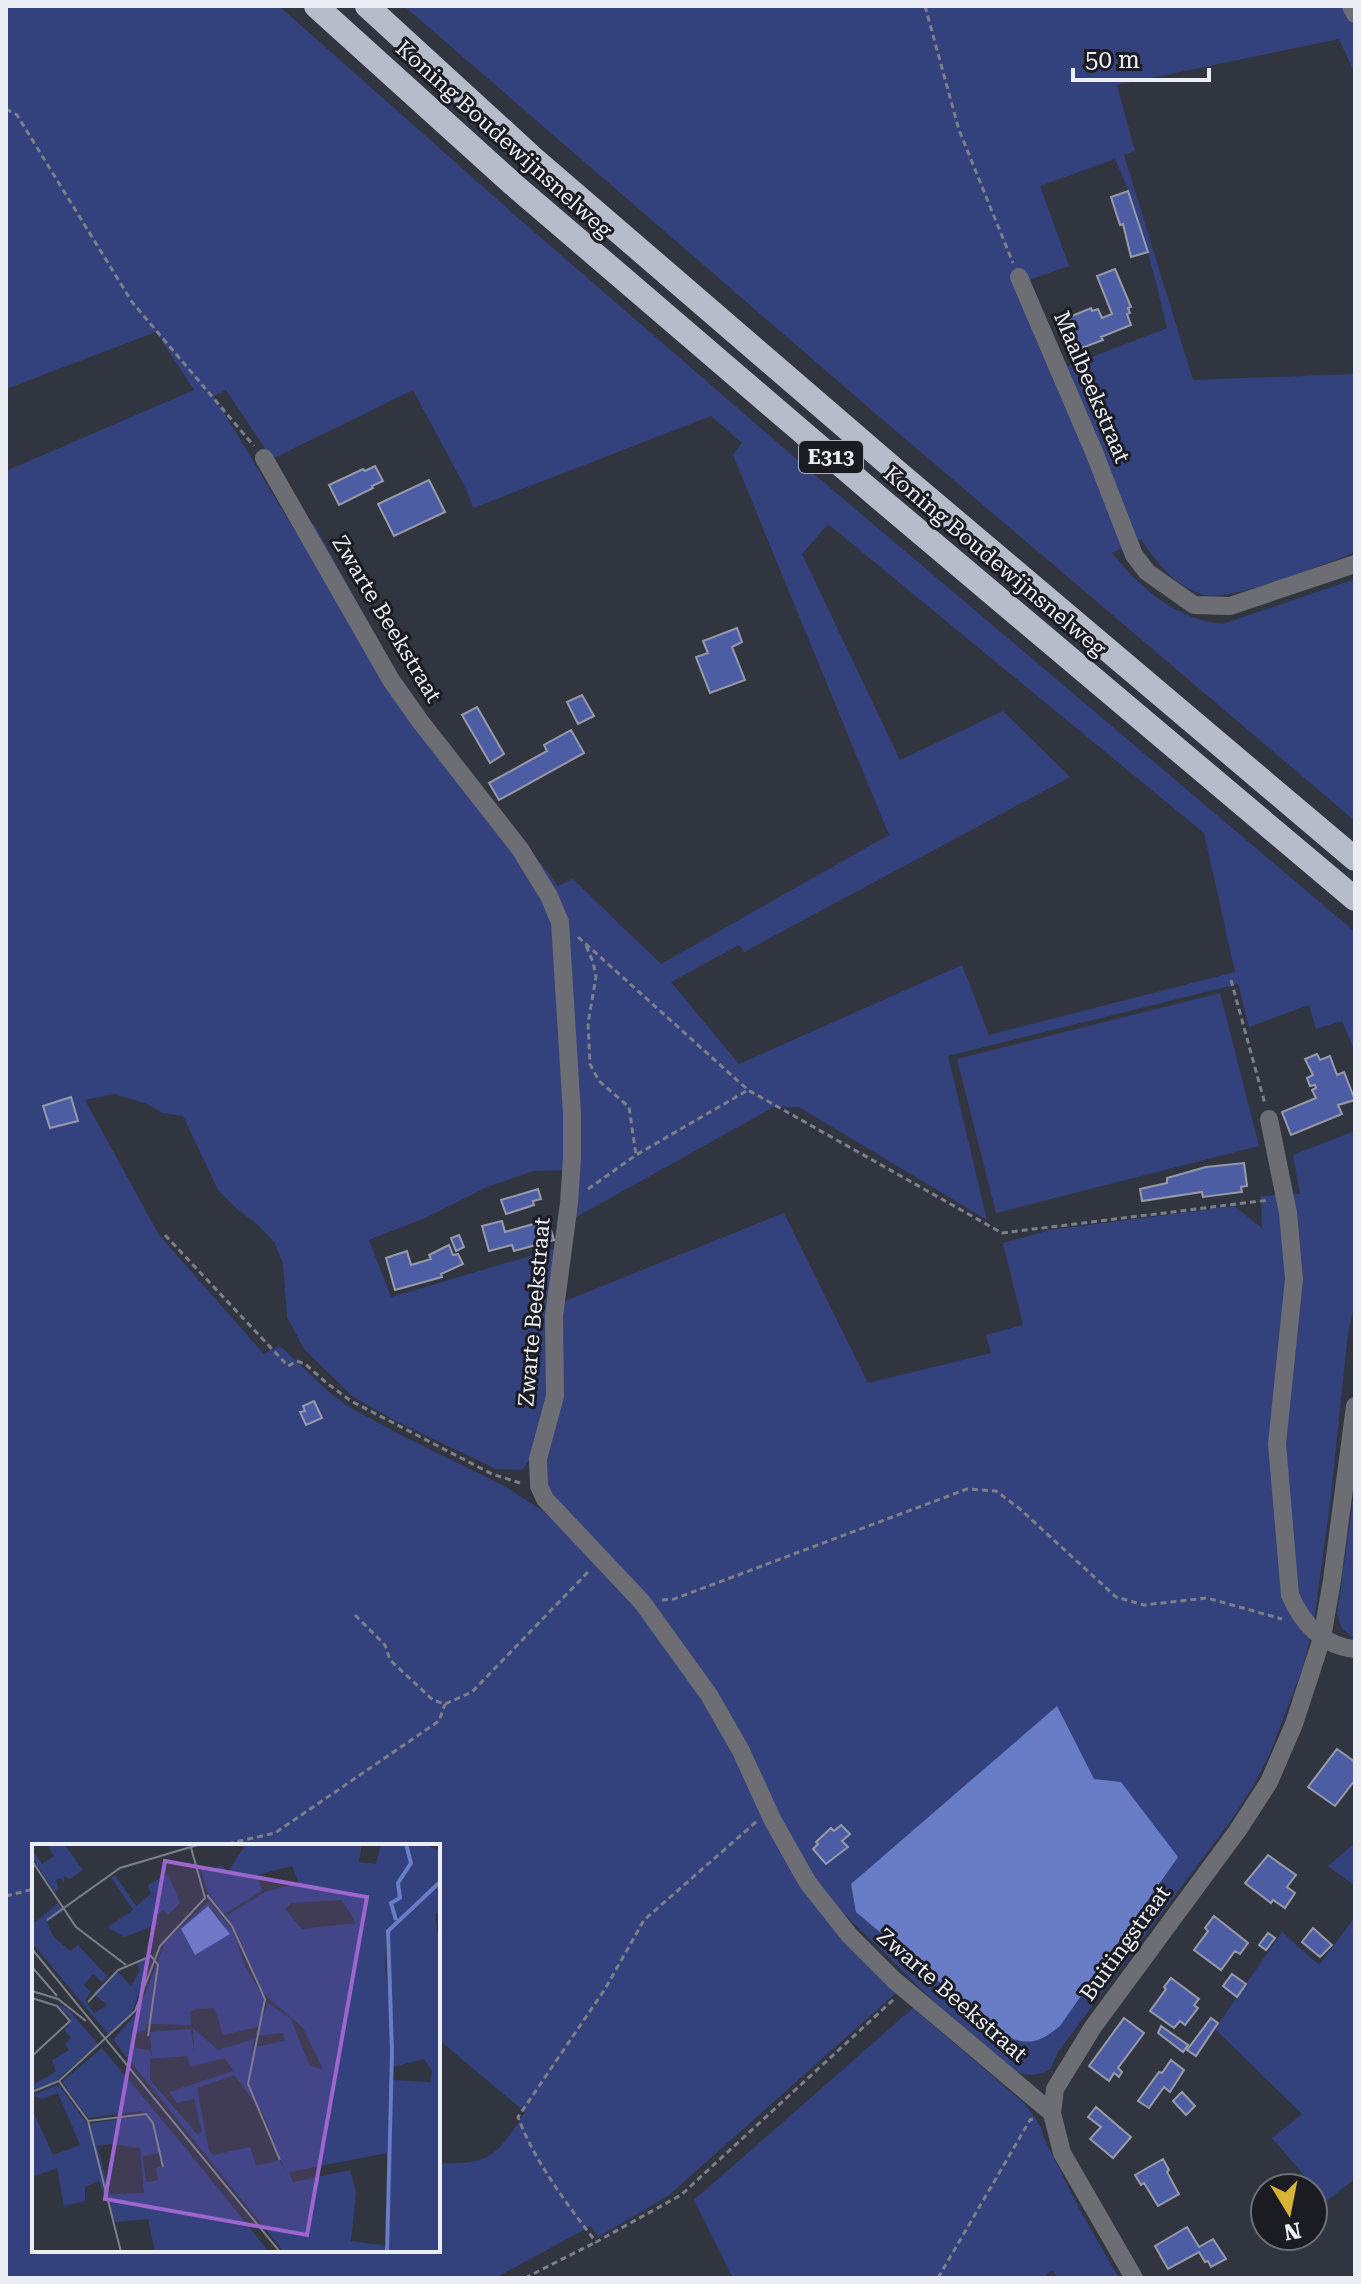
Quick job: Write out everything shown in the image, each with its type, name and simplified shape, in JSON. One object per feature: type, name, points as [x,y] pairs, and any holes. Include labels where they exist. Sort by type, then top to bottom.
[{"type":"highway","name":"Koning Boudewijnsnelweg","points":[[316,6],[526,196],[1355,899]]},
{"type":"highway","name":"Koning Boudewijnsnelweg","points":[[367,6],[545,169],[1355,859]]},
{"type":"street","points":[[1351,6],[1355,14]]},
{"type":"street","name":"Maalbeekstraat","points":[[1019,277],[1094,452],[1134,555],[1147,572],[1194,605],[1230,606],[1355,564]]},
{"type":"street","name":"Zwarte Beekstraat","points":[[264,458],[391,680],[520,849],[549,896],[560,922],[572,1158],[554,1316],[555,1396],[538,1459],[539,1486],[545,1499],[642,1602],[709,1695],[808,1883],[850,1936],[905,1989],[1052,2113]]},
{"type":"street","points":[[1269,1119],[1285,1198],[1294,1279],[1277,1444],[1290,1595],[1299,1615],[1317,1633],[1345,1648],[1355,1649]]},
{"type":"street","name":"Buitingstraat","points":[[1134,2278],[1062,2153],[1052,2113],[1055,2089],[1070,2061],[1238,1830],[1269,1782],[1294,1724],[1332,1580],[1355,1406]]},
{"type":"path","points":[[925,6],[959,130],[1019,277]]},
{"type":"path","points":[[6,109],[17,115],[132,302],[264,458]]},
{"type":"path","points":[[560,922],[748,1090],[1002,1233],[1285,1198]]},
{"type":"path","points":[[584,943],[596,977],[588,1023],[590,1064],[599,1081],[629,1107],[636,1155]]},
{"type":"path","points":[[1231,980],[1269,1119]]},
{"type":"path","points":[[569,1203],[636,1155],[748,1090]]},
{"type":"path","points":[[165,1235],[288,1366],[297,1361],[305,1364],[351,1401],[492,1474],[539,1486]]},
{"type":"path","points":[[642,1602],[674,1599],[967,1489],[996,1491],[1116,1597],[1144,1605],[1207,1598],[1317,1633]]},
{"type":"path","points":[[355,1615],[385,1645],[390,1660],[433,1700],[445,1704],[472,1692],[601,1558]]},
{"type":"path","points":[[227,1844],[275,1833],[439,1721],[445,1704]]},
{"type":"path","points":[[596,2242],[566,2204],[524,2134],[518,2117],[605,1989],[644,1920],[768,1812]]},
{"type":"path","points":[[6,1896],[32,1890]]},
{"type":"path","points":[[525,2278],[681,2195],[905,1989]]},
{"type":"path","points":[[938,2278],[1030,2120],[1052,2113]]},
{"type":"shaded area","points":[[6,6],[279,6],[808,469],[1355,932],[1355,1052],[1342,1021],[1316,1029],[1309,1005],[1249,1027],[1238,984],[948,1056],[987,1220],[799,1107],[774,1107],[571,1220],[567,1170],[534,1171],[487,1187],[425,1218],[369,1240],[391,1297],[557,1248],[546,1399],[533,1454],[522,1470],[496,1469],[352,1396],[304,1349],[287,1317],[283,1263],[274,1242],[218,1190],[183,1116],[163,1113],[147,1104],[114,1094],[85,1100],[159,1235],[264,1354],[280,1346],[331,1394],[351,1408],[506,1487],[571,1534],[638,1609],[668,1648],[716,1723],[759,1812],[897,1992],[668,2196],[598,2237],[591,2226],[495,2278],[6,2278],[6,471],[194,390],[156,332],[6,389]],"holes":[[[226,390],[272,459],[413,390],[473,508],[711,416],[742,443],[733,455],[889,835],[661,964],[573,879],[558,886],[446,740],[432,751],[396,696],[406,691],[314,524],[297,534],[214,396]],[[828,524],[1204,833],[1235,972],[989,1035],[962,965],[739,1064],[671,982],[739,945],[744,952],[1070,777],[1003,711],[900,760],[802,554]]]},
{"type":"shaded area","points":[[404,6],[1355,6],[1355,74],[1339,39],[1117,85],[1135,151],[1124,155],[1193,380],[1355,374],[1355,552],[1279,580],[1217,596],[1194,591],[1176,580],[1160,565],[1141,539],[1112,553],[1147,590],[1175,609],[1223,624],[1355,579],[1355,821],[883,420]],"holes":[[[1115,159],[1145,242],[1167,328],[1063,368],[1029,280],[1069,266],[1040,186]]]},
{"type":"shaded area","points":[[1220,993],[1259,1146],[996,1213],[957,1059]]},
{"type":"shaded area","points":[[1355,1131],[1355,1304],[1348,1333],[1314,1622],[1302,1670],[1270,1753],[1232,1819],[1058,2052],[1050,2069],[1030,2075],[1015,2072],[971,2038],[828,1898],[790,1843],[742,1736],[549,1490],[543,1472],[560,1303],[784,1213],[868,1383],[991,1353],[986,1335],[1023,1325],[1003,1243],[1050,1230],[1234,1206],[1262,1228],[1261,1196],[1300,1194],[1293,1155]]},
{"type":"shaded area","points":[[1355,1485],[1355,1639],[1342,1629],[1337,1614]]},
{"type":"shaded area","points":[[1057,1706],[1094,1779],[1121,1782],[1178,1857],[1060,2026],[1039,2040],[1026,2041],[1001,2034],[856,1912],[851,1884]]},
{"type":"shaded area","points":[[1355,1843],[1355,1886],[1328,1866]]},
{"type":"shaded area","points":[[1355,1917],[1355,2179],[1329,2199],[1329,2172],[1301,2172],[1272,2138],[1302,2114],[1215,2029],[1282,1932],[1319,1965]]},
{"type":"shaded area","points":[[913,2008],[1024,2103],[1041,2127],[1081,2212],[1119,2278],[1058,2278],[1052,2270],[1043,2278],[733,2278],[694,2200]]},
{"type":"building","points":[[1128,191],[1148,252],[1131,257],[1123,224],[1120,225],[1111,197]]},
{"type":"building","points":[[1115,269],[1131,307],[1127,314],[1131,325],[1079,349],[1067,318],[1091,308],[1092,311],[1098,309],[1102,318],[1112,314],[1097,276]]},
{"type":"building","points":[[375,466],[383,481],[339,505],[329,485]]},
{"type":"building","points":[[429,480],[445,512],[394,536],[378,504]]},
{"type":"building","points":[[737,628],[742,642],[732,647],[745,680],[710,693],[696,657],[708,653],[703,641]]},
{"type":"building","points":[[582,695],[594,716],[578,724],[567,702]]},
{"type":"building","points":[[477,707],[504,754],[490,763],[462,715]]},
{"type":"building","points":[[571,730],[584,753],[499,800],[489,783],[547,751],[544,745]]},
{"type":"building","points":[[1317,1054],[1320,1060],[1330,1056],[1337,1075],[1344,1072],[1355,1100],[1338,1105],[1342,1114],[1291,1135],[1282,1112],[1316,1098],[1312,1090],[1316,1088],[1315,1085],[1310,1086],[1307,1078],[1313,1075],[1305,1059]]},
{"type":"building","points":[[71,1097],[78,1121],[50,1128],[43,1106]]},
{"type":"building","points":[[1244,1163],[1247,1186],[1241,1187],[1242,1192],[1203,1197],[1202,1192],[1142,1201],[1140,1189],[1167,1183],[1167,1178],[1206,1167]]},
{"type":"building","points":[[538,1189],[541,1199],[533,1201],[534,1205],[506,1214],[501,1200]]},
{"type":"building","points":[[548,1220],[554,1240],[514,1251],[512,1245],[489,1251],[482,1226],[502,1221],[505,1232]]},
{"type":"building","points":[[459,1235],[464,1247],[456,1251],[451,1238]]},
{"type":"building","points":[[449,1245],[453,1255],[458,1254],[463,1264],[441,1274],[442,1277],[395,1290],[386,1258],[407,1251],[411,1265],[431,1259],[429,1255]]},
{"type":"building","points":[[314,1401],[322,1418],[306,1425],[300,1412],[305,1411],[303,1406]]},
{"type":"building","points":[[1337,1749],[1355,1762],[1355,1780],[1335,1806],[1308,1787]]},
{"type":"building","points":[[841,1825],[850,1834],[842,1841],[848,1847],[826,1864],[813,1849],[831,1828],[834,1831]]},
{"type":"building","points":[[1268,1855],[1296,1875],[1287,1887],[1295,1893],[1285,1908],[1273,1900],[1271,1903],[1245,1883]]},
{"type":"building","points":[[1214,1916],[1248,1943],[1240,1954],[1235,1951],[1221,1970],[1194,1950],[1208,1931],[1205,1928]]},
{"type":"building","points":[[1313,1928],[1332,1945],[1320,1957],[1302,1942]]},
{"type":"building","points":[[1268,1933],[1275,1938],[1266,1950],[1259,1945]]},
{"type":"building","points":[[1232,1974],[1246,1984],[1237,1997],[1223,1986]]},
{"type":"building","points":[[1171,1978],[1199,1999],[1194,2005],[1198,2008],[1185,2025],[1180,2021],[1174,2028],[1150,2011]]},
{"type":"building","points":[[1124,2018],[1144,2033],[1118,2068],[1122,2072],[1119,2077],[1114,2073],[1109,2081],[1089,2066]]},
{"type":"building","points":[[1211,2018],[1218,2023],[1196,2056],[1187,2050]]},
{"type":"building","points":[[1161,2026],[1188,2045],[1183,2052],[1158,2033]]},
{"type":"building","points":[[1171,2060],[1184,2070],[1170,2092],[1164,2087],[1149,2108],[1138,2101]]},
{"type":"building","points":[[1182,2092],[1195,2106],[1186,2115],[1173,2101]]},
{"type":"building","points":[[1096,2107],[1131,2137],[1113,2158],[1090,2139],[1101,2127],[1088,2117]]},
{"type":"building","points":[[1163,2159],[1179,2194],[1158,2206],[1144,2183],[1141,2185],[1135,2175]]},
{"type":"building","points":[[1187,2227],[1199,2247],[1213,2239],[1226,2259],[1211,2267],[1199,2252],[1168,2269],[1155,2246]]}]
